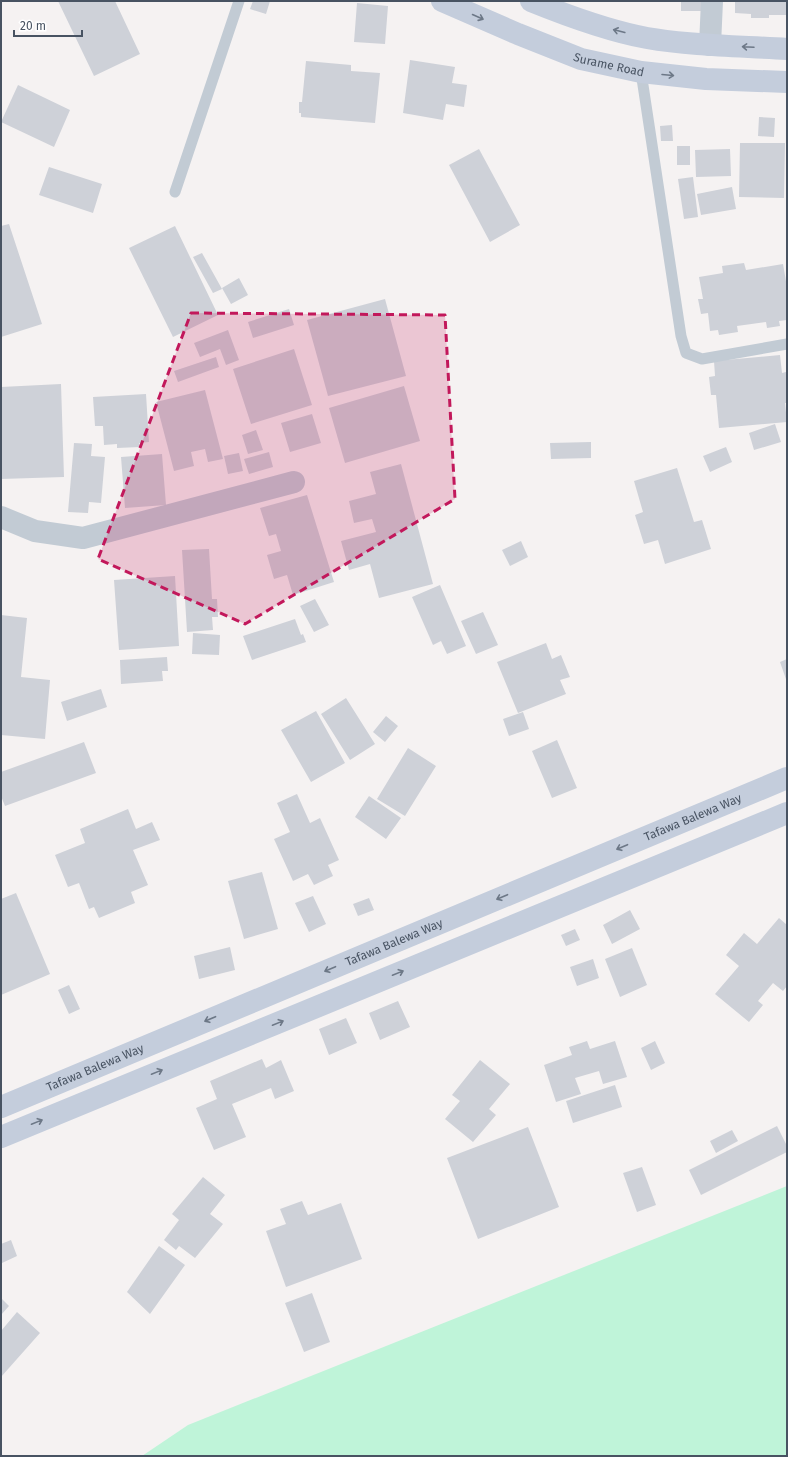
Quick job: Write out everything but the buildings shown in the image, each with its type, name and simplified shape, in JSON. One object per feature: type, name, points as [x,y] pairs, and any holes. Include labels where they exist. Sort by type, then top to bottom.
[{"type":"main road","name":"Surame Road","points":[[442,1],[581,59],[641,72],[706,79],[787,82]]},
{"type":"main road","points":[[531,1],[587,22],[647,38],[710,45],[787,49]]},
{"type":"main road","name":"Tafawa Balewa Way","points":[[1,1107],[787,778]]},
{"type":"main road","points":[[1,1136],[787,813]]},
{"type":"street","points":[[710,45],[712,1]]},
{"type":"street","points":[[1,517],[36,531],[83,538],[294,482]]},
{"type":"lane","points":[[175,192],[239,1]]},
{"type":"lane","points":[[641,72],[681,336],[686,353],[702,359],[787,344]]},
{"type":"highlighted area","points":[[191,313],[445,315],[455,499],[245,624],[98,559]]},
{"type":"green space","points":[[787,1186],[787,1456],[142,1456],[188,1425]]}]
